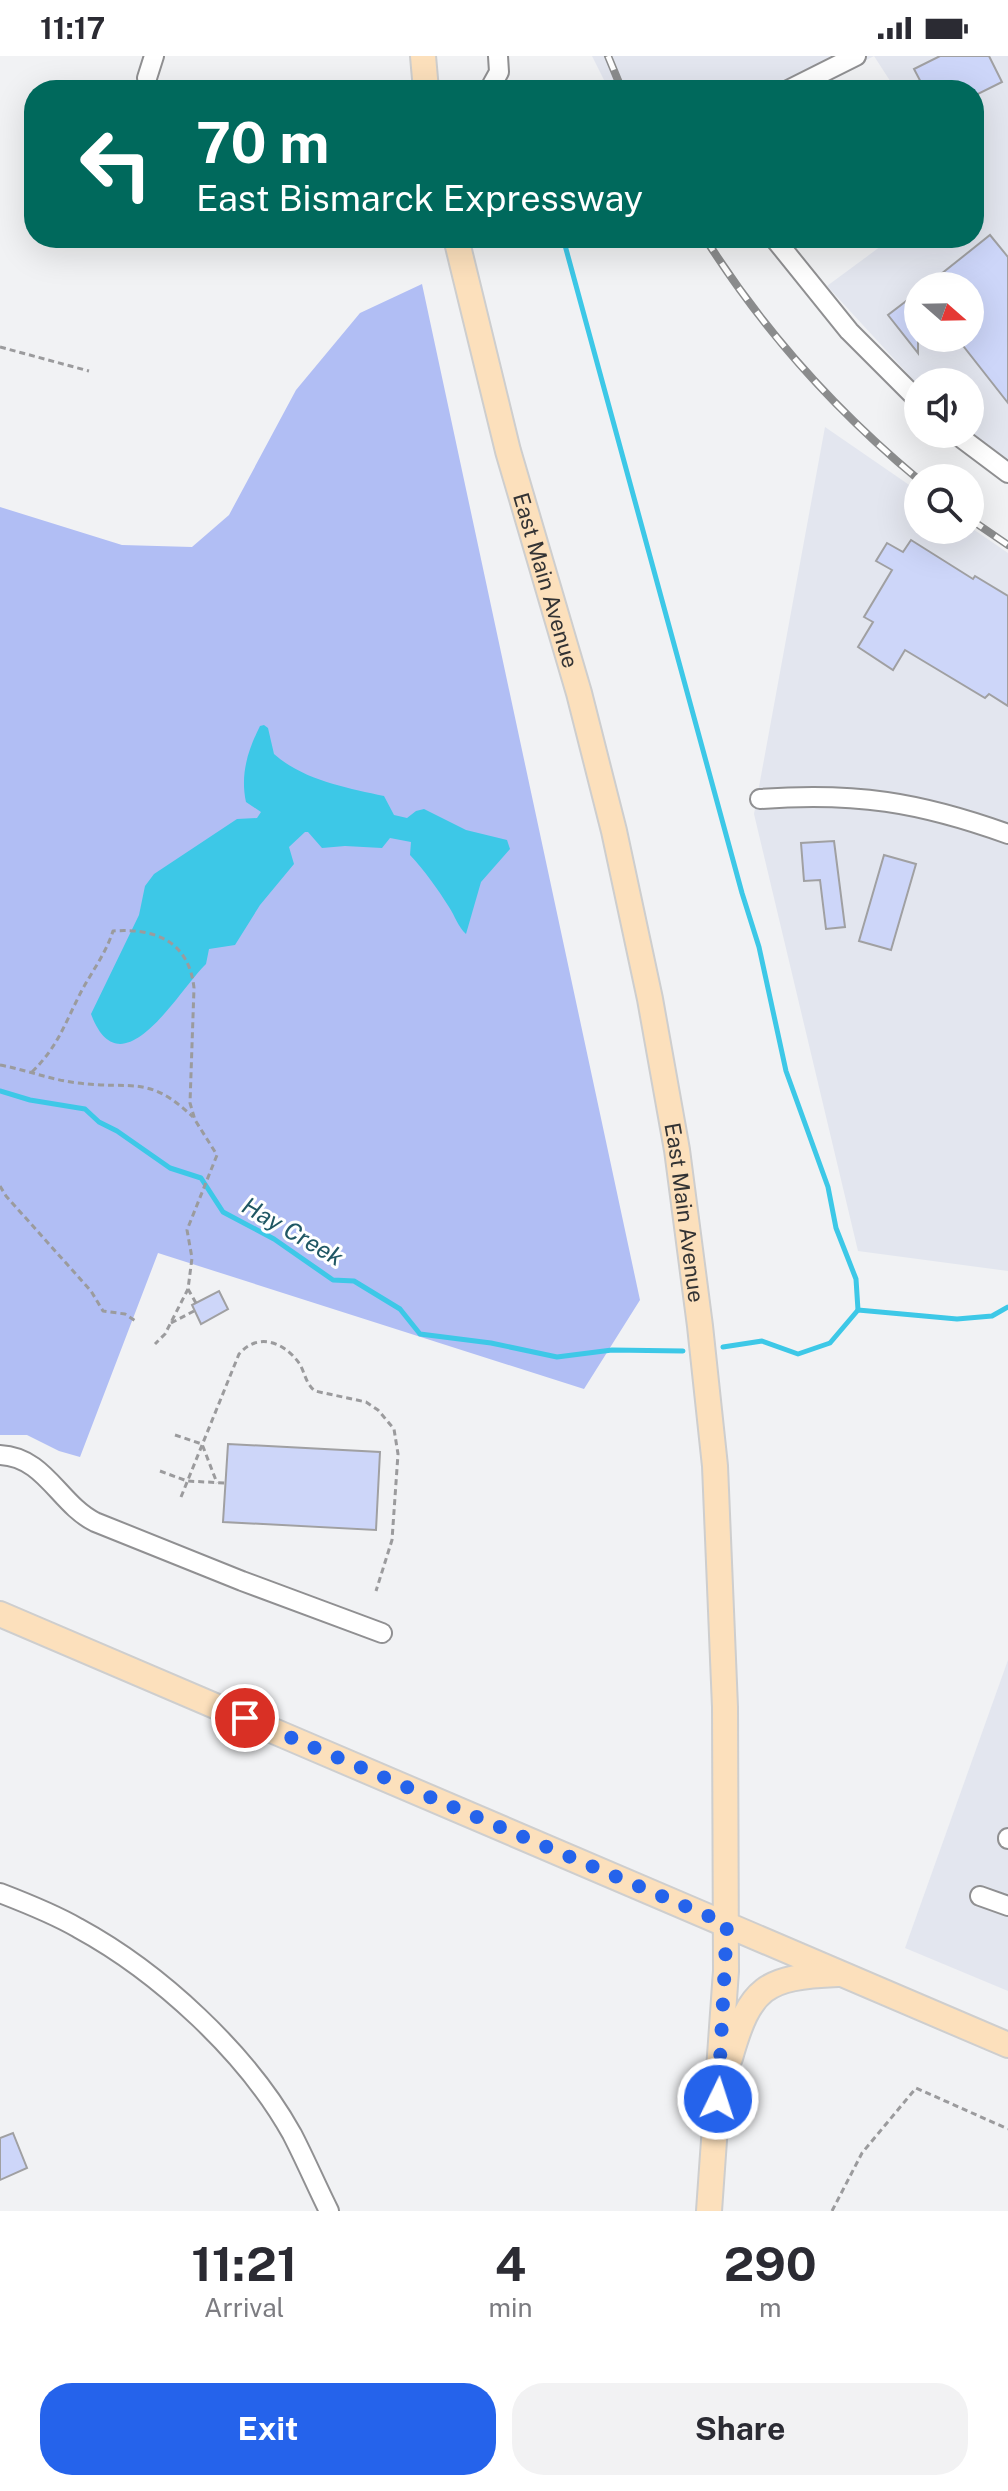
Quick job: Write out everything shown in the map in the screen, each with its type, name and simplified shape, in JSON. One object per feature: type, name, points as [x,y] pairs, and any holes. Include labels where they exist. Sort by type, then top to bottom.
[{"type":"main road","points":[[423,56],[425,80]]},
{"type":"main road","name":"East Main Avenue","points":[[458,248],[508,451],[579,693],[614,831],[650,999],[677,1150],[700,1326],[715,1466],[725,1707],[727,1924],[709,2211]]},
{"type":"main road","points":[[0,1614],[1008,2045]]},
{"type":"main road","points":[[718,2099],[735,2041],[754,1998],[766,1986],[795,1976],[842,1973]]},
{"type":"street","points":[[147,78],[154,56]]},
{"type":"street","points":[[495,80],[499,72],[498,56]]},
{"type":"street","points":[[808,80],[856,56]]},
{"type":"street","points":[[782,248],[849,331],[904,386]]},
{"type":"street","points":[[975,448],[1008,473]]},
{"type":"street","points":[[760,799],[835,796],[894,801],[953,815],[1008,834]]},
{"type":"street","points":[[0,1455],[15,1457],[33,1465],[80,1513],[95,1522],[382,1633]]},
{"type":"street","points":[[0,1893],[77,1927],[116,1951],[166,1989],[206,2027],[246,2068],[291,2132],[329,2211]]},
{"type":"street","points":[[980,1896],[1008,1906]]},
{"type":"path","points":[[0,347],[89,371]]},
{"type":"path","points":[[32,1072],[59,1039],[77,999],[108,947],[113,931],[151,933],[172,944],[189,965],[194,988],[190,1103],[195,1120]]},
{"type":"path","points":[[0,1065],[82,1084],[122,1083],[153,1088],[178,1103],[195,1120],[217,1155],[187,1230],[192,1258],[188,1289],[171,1323],[155,1344]]},
{"type":"path","points":[[0,1186],[91,1291],[103,1311],[125,1314],[137,1322]]},
{"type":"path","points":[[188,1289],[196,1303]]},
{"type":"path","points":[[171,1323],[194,1311]]},
{"type":"path","points":[[181,1497],[239,1354],[244,1348],[260,1341],[277,1343],[293,1356],[315,1391],[359,1399],[378,1410],[394,1429],[398,1454],[392,1540],[376,1591]]},
{"type":"path","points":[[175,1435],[202,1444]]},
{"type":"path","points":[[202,1444],[217,1483]]},
{"type":"path","points":[[160,1471],[187,1481],[225,1483]]},
{"type":"path","points":[[832,2211],[862,2153],[916,2088],[1008,2129]]},
{"type":"shaded area","points":[[592,56],[874,56],[827,80],[604,80]]},
{"type":"shaded area","points":[[874,56],[1008,56],[1008,459],[984,442],[984,368],[904,370],[827,286],[878,248],[984,248],[984,80],[890,80]]},
{"type":"shaded area","points":[[422,284],[640,1300],[584,1389],[158,1253],[80,1457],[59,1451],[27,1435],[0,1435],[0,507],[122,545],[192,547],[229,515],[296,390],[360,313]]},
{"type":"shaded area","points":[[825,427],[904,481],[904,544],[984,544],[984,537],[1008,553],[1008,1271],[858,1251],[754,814]]},
{"type":"shaded area","points":[[260,726],[268,728],[274,754],[298,770],[326,782],[384,796],[394,815],[407,818],[424,809],[466,830],[507,840],[510,849],[481,882],[466,934],[435,886],[410,855],[411,842],[390,838],[382,848],[322,848],[305,832],[289,847],[294,864],[260,905],[235,945],[209,949],[206,964],[165,1013],[133,1040],[118,1044],[103,1036],[91,1014],[139,915],[145,886],[154,874],[237,819],[257,818],[261,812],[246,802],[245,772],[252,744]]},
{"type":"shaded area","points":[[1008,1660],[1008,1991],[905,1948]]},
{"type":"building","points":[[940,56],[989,56],[1002,82],[984,91],[984,80],[920,80],[914,69]]},
{"type":"building","points":[[990,235],[1008,257],[1008,403],[984,372],[984,368],[981,368],[968,352],[984,352],[984,272],[944,272],[974,248],[984,248],[984,240]]},
{"type":"building","points":[[904,303],[904,335],[888,315]]},
{"type":"building","points":[[887,543],[903,552],[908,544],[917,544],[973,579],[975,576],[1008,596],[1008,706],[989,694],[985,698],[905,650],[893,670],[858,647],[873,622],[864,617],[892,570],[876,561]]},
{"type":"building","points":[[834,841],[845,927],[826,929],[820,880],[804,881],[801,843]]},
{"type":"building","points":[[884,855],[916,864],[891,950],[859,941]]},
{"type":"building","points":[[219,1291],[228,1309],[201,1324],[192,1305]]},
{"type":"building","points":[[228,1444],[380,1452],[376,1530],[223,1522]]},
{"type":"building","points":[[13,2133],[27,2168],[0,2180],[0,2138]]},
{"type":"waterway","points":[[566,248],[759,947],[786,1071],[828,1187],[836,1228],[856,1279],[858,1310]]},
{"type":"waterway","name":"Hay Creek","points":[[0,1091],[30,1100],[85,1109],[99,1122],[170,1168],[201,1178],[223,1212],[274,1239],[333,1280],[354,1281],[400,1309],[420,1334],[491,1343],[557,1357],[612,1350],[683,1351]]},
{"type":"waterway","name":"Hay Creek","points":[[723,1347],[762,1341],[798,1354],[830,1343],[858,1310],[957,1319],[992,1316],[1008,1307]]},
{"type":"railway","points":[[608,56],[618,80]]},
{"type":"railway","points":[[711,248],[751,305],[802,367],[857,425],[904,467]]},
{"type":"railway","points":[[984,529],[1008,545]]},
{"type":"route","points":[[245,1718],[727,1924],[718,2099]]}]
